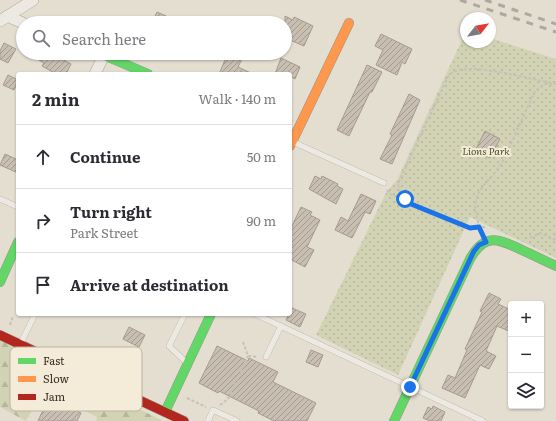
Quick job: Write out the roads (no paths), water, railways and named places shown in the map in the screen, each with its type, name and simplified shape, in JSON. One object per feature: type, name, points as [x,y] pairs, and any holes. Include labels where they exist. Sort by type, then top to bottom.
[{"type":"street","points":[[3,19],[33,0]]},
{"type":"street","points":[[3,19],[16,22]]},
{"type":"street","points":[[292,141],[349,23]]},
{"type":"street","points":[[96,72],[100,60]]},
{"type":"street","points":[[116,60],[143,72]]},
{"type":"street","points":[[394,421],[474,251],[479,245],[495,240],[503,241],[556,266]]},
{"type":"street","points":[[0,282],[16,246]]},
{"type":"street","points":[[165,412],[209,316]]},
{"type":"street","points":[[0,335],[24,347]]},
{"type":"street","points":[[142,401],[184,421]]},
{"type":"lane","points":[[292,143],[384,183]]},
{"type":"lane","points":[[0,199],[16,206]]},
{"type":"lane","points":[[20,345],[34,316]]},
{"type":"lane","points":[[184,316],[169,346],[188,364]]},
{"type":"lane","points":[[259,316],[483,421]]},
{"type":"lane","points":[[266,357],[281,326]]},
{"type":"lane","points":[[208,421],[213,410],[237,421]]},
{"type":"railway","points":[[460,0],[556,32]]},
{"type":"railway","points":[[485,0],[556,24]]},
{"type":"park label","name":"Lions Park","points":[[486,150]]}]
